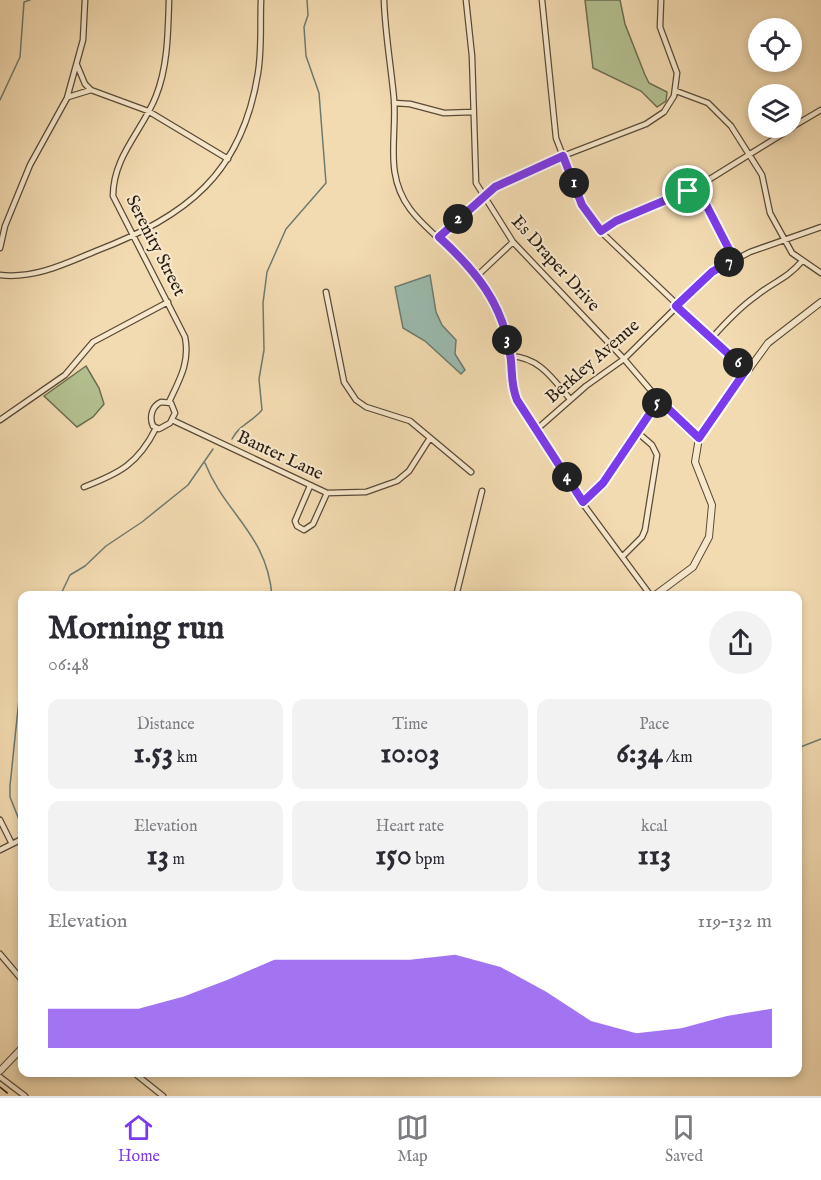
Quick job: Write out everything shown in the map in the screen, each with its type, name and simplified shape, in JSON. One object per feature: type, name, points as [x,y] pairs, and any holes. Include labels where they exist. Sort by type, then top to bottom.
[{"type":"street","points":[[0,248],[5,225],[30,165],[67,98],[83,40],[85,0]]},
{"type":"street","name":"Serenity Street","points":[[84,487],[111,477],[136,460],[156,428],[152,423],[152,411],[158,403],[169,402],[184,371],[187,351],[185,337],[135,235],[113,196],[113,178],[161,84],[168,36],[169,0]]},
{"type":"street","points":[[0,275],[33,275],[135,235],[192,201],[208,186],[228,159],[250,110],[258,71],[261,0]]},
{"type":"street","points":[[384,0],[394,103],[391,146],[399,188],[409,207],[421,222],[478,275],[499,314],[511,356],[512,387],[536,430],[583,502],[649,591]]},
{"type":"street","name":"Es Draper Drive","points":[[466,0],[473,112],[474,174],[483,195],[513,242],[624,359],[659,400],[699,438]]},
{"type":"street","points":[[542,0],[556,138],[582,205],[601,231],[676,306],[746,370]]},
{"type":"street","points":[[439,237],[483,195],[563,156],[653,121],[664,112],[676,91],[676,68],[658,20],[661,0]]},
{"type":"street","points":[[77,65],[85,84],[91,90],[148,111],[228,159]]},
{"type":"street","points":[[67,98],[91,90]]},
{"type":"street","points":[[676,91],[708,103],[731,126],[750,153],[762,176],[770,213],[785,241],[802,261],[821,273]]},
{"type":"street","points":[[394,103],[410,104],[444,113],[473,112]]},
{"type":"street","points":[[802,121],[821,110]]},
{"type":"street","points":[[601,231],[616,221],[697,187],[774,138]]},
{"type":"street","points":[[697,187],[734,259]]},
{"type":"street","name":"Berkley Avenue","points":[[536,430],[570,399],[624,359],[712,272],[734,259],[821,227]]},
{"type":"street","points":[[478,275],[513,242]]},
{"type":"street","points":[[711,339],[737,311],[759,293],[791,274],[802,261]]},
{"type":"street","points":[[326,292],[346,387],[356,400],[366,407],[410,421],[471,472]]},
{"type":"street","points":[[0,420],[65,375],[93,342],[168,302]]},
{"type":"street","points":[[660,591],[693,567],[709,537],[712,511],[710,496],[695,462],[699,438],[746,370],[775,336],[821,302]]},
{"type":"street","points":[[511,356],[526,357],[538,363],[570,399]]},
{"type":"street","points":[[583,502],[603,483],[659,400]]},
{"type":"street","points":[[156,428],[164,428],[172,420],[175,409],[169,402]]},
{"type":"street","name":"Banter Lane","points":[[172,420],[327,493],[366,492],[397,482],[409,471],[430,438]]},
{"type":"street","points":[[623,556],[642,537],[645,530],[658,461],[654,447],[637,432]]},
{"type":"street","points":[[310,486],[295,521],[297,526],[304,530],[313,524],[327,493]]},
{"type":"street","points":[[457,591],[482,491]]},
{"type":"street","points":[[0,820],[12,844]]},
{"type":"street","points":[[0,850],[18,841]]},
{"type":"street","points":[[0,954],[18,975]]},
{"type":"street","points":[[0,1071],[18,1052]]},
{"type":"street","points":[[0,1077],[25,1096]]},
{"type":"street","points":[[139,1077],[163,1096]]},
{"type":"green space","points":[[585,0],[620,0],[625,24],[645,75],[649,83],[667,92],[666,101],[657,107],[641,91],[593,68]]},
{"type":"green space","points":[[86,366],[99,388],[104,404],[93,417],[77,427],[44,396]]},
{"type":"shaded area","points":[[430,275],[436,312],[442,325],[456,340],[455,354],[465,370],[461,374],[425,341],[403,328],[395,287]]},
{"type":"waterway","points":[[0,100],[20,57],[24,2],[30,0]]},
{"type":"waterway","points":[[232,439],[238,430],[262,410],[259,379],[264,350],[263,303],[267,272],[286,229],[326,183],[319,93],[306,56],[304,27],[308,15],[307,0]]},
{"type":"waterway","points":[[62,591],[70,575],[85,566],[106,546],[142,522],[188,485],[213,449]]},
{"type":"waterway","points":[[205,463],[223,497],[254,540],[269,575],[271,591]]},
{"type":"waterway","points":[[18,709],[10,786],[10,797],[18,817]]},
{"type":"waterway","points":[[802,746],[821,739]]},
{"type":"railway","points":[[0,1087],[11,1096]]},
{"type":"route","points":[[563,156],[588,217],[601,231],[616,221],[688,191],[697,187],[734,259],[712,272],[676,306],[746,370],[699,438],[659,400],[603,483],[583,502],[517,400],[510,375],[511,356],[506,333],[486,286],[466,262],[439,237],[483,195],[495,187],[563,156]]}]
